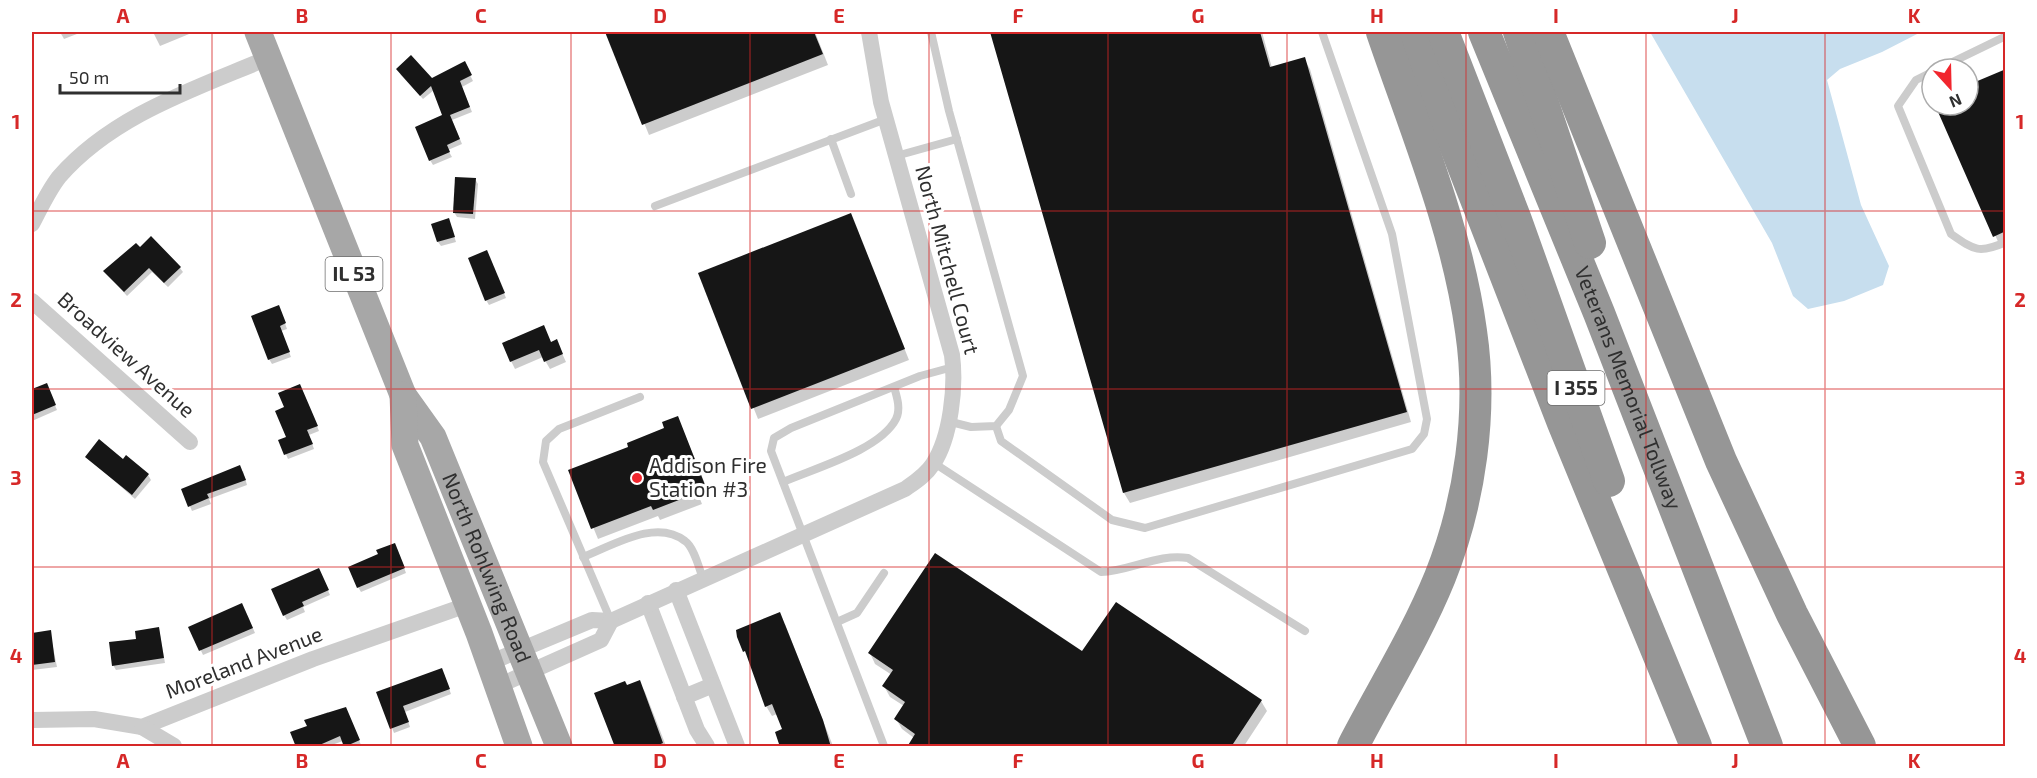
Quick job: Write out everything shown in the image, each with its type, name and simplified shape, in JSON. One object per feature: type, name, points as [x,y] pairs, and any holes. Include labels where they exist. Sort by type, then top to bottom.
[{"type":"highway","points":[[1353,747],[1422,619],[1441,575],[1459,521],[1470,465],[1474,416],[1472,333],[1463,284],[1440,205],[1382,32]]},
{"type":"highway","points":[[1411,32],[1563,423],[1696,747]]},
{"type":"highway","name":"I 355","points":[[1443,32],[1516,220],[1704,747]]},
{"type":"highway","name":"Veterans Memorial Tollway","points":[[1484,32],[1599,314],[1767,747]]},
{"type":"highway","points":[[1519,32],[1698,568]]},
{"type":"highway","points":[[1548,32],[1721,461],[1792,614],[1860,747]]},
{"type":"main road","name":"IL 53","points":[[258,32],[268,58]]},
{"type":"main road","name":"North Rohlwing Road","points":[[268,58],[403,396],[433,437],[559,747]]},
{"type":"main road","name":"North Rohlwing Road","points":[[403,396],[405,445],[494,675],[519,747]]},
{"type":"street","name":"North Mitchell Court","points":[[494,675],[524,661],[592,620],[611,621],[905,489],[922,477],[934,463],[947,421],[954,387],[953,367],[886,119],[872,57],[869,32]]},
{"type":"street","points":[[32,224],[59,178],[100,140],[148,110],[268,58]]},
{"type":"street","name":"Broadview Avenue","points":[[32,301],[190,442]]},
{"type":"street","points":[[676,590],[737,747]]},
{"type":"street","points":[[648,603],[684,697],[707,747]]},
{"type":"street","name":"Moreland Avenue","points":[[142,728],[313,659],[467,605]]},
{"type":"street","name":"North Mitchell Court","points":[[494,675],[524,661],[601,640],[611,621]]},
{"type":"street","points":[[684,697],[713,685]]},
{"type":"street","points":[[32,720],[94,719],[142,728],[174,747]]},
{"type":"lane","points":[[931,32],[957,139],[1023,376],[1009,410],[996,426],[971,427],[947,421]]},
{"type":"lane","points":[[996,426],[1001,441],[1112,520],[1145,528],[1412,449],[1424,434],[1427,419],[1398,257],[1322,32]]},
{"type":"lane","points":[[1963,57],[2006,36]]},
{"type":"lane","points":[[1920,78],[1916,80],[1898,106],[1951,234],[1968,246],[1987,251],[2006,242]]},
{"type":"lane","points":[[655,206],[886,119]]},
{"type":"lane","points":[[831,139],[851,194]]},
{"type":"lane","points":[[896,156],[957,139]]},
{"type":"lane","points":[[884,747],[771,450],[774,438],[791,428],[894,387],[953,367]]},
{"type":"lane","points":[[783,482],[882,437],[896,417],[898,400],[894,387]]},
{"type":"lane","points":[[611,621],[543,462],[546,441],[559,429],[640,398]]},
{"type":"lane","points":[[934,463],[1101,572],[1117,571],[1174,556],[1188,558],[1305,631]]},
{"type":"lane","points":[[583,557],[650,532],[668,532],[687,542],[703,579]]},
{"type":"lane","points":[[837,622],[857,613],[884,573]]},
{"type":"water","points":[[1650,32],[1921,32],[1882,52],[1840,69],[1827,80],[1861,205],[1889,266],[1883,285],[1844,301],[1808,309],[1793,296],[1772,243]]},
{"type":"building","points":[[605,32],[814,32],[823,54],[642,125]]},
{"type":"building","points":[[990,32],[1260,32],[1270,67],[1305,57],[1407,412],[1123,493]]},
{"type":"building","points":[[411,55],[432,78],[465,61],[472,75],[460,81],[470,107],[450,115],[460,139],[447,145],[450,152],[429,161],[415,127],[442,115],[431,86],[420,96],[396,69]]},
{"type":"building","points":[[2006,69],[2006,231],[1993,237],[1940,117],[1980,117],[1980,80]]},
{"type":"building","points":[[455,177],[476,178],[473,214],[453,213]]},
{"type":"building","points":[[851,213],[905,349],[751,409],[698,273]]},
{"type":"building","points":[[449,218],[455,237],[437,242],[431,224]]},
{"type":"building","points":[[151,236],[181,267],[164,283],[149,268],[124,292],[103,271],[136,243],[140,247]]},
{"type":"building","points":[[487,250],[505,293],[485,301],[468,258]]},
{"type":"building","points":[[279,305],[286,323],[280,326],[290,352],[268,360],[251,316]]},
{"type":"building","points":[[544,325],[551,342],[557,339],[563,354],[544,362],[539,350],[510,362],[502,343]]},
{"type":"building","points":[[47,383],[56,405],[32,415],[32,389]]},
{"type":"building","points":[[300,384],[318,426],[307,430],[313,444],[284,455],[278,440],[286,437],[275,411],[284,407],[278,393]]},
{"type":"building","name":"Addison Fire Station #3","points":[[678,416],[705,485],[695,489],[697,493],[653,510],[651,506],[591,529],[568,470],[628,447],[627,443],[664,428],[662,422]]},
{"type":"building","points":[[99,439],[123,459],[126,455],[149,474],[132,495],[85,457]]},
{"type":"building","points":[[240,465],[246,480],[207,494],[209,498],[188,507],[181,489]]},
{"type":"building","points":[[395,543],[405,568],[357,588],[348,567],[378,554],[376,550]]},
{"type":"building","points":[[935,553],[1082,651],[1116,602],[1262,700],[1231,747],[907,747],[915,734],[894,719],[905,702],[882,686],[893,670],[868,653]]},
{"type":"building","points":[[319,568],[329,590],[302,602],[304,606],[283,616],[271,589]]},
{"type":"building","points":[[242,603],[253,628],[199,651],[188,627]]},
{"type":"building","points":[[780,612],[823,720],[831,747],[780,747],[775,732],[782,729],[772,704],[765,707],[745,651],[743,652],[737,637],[736,630]]},
{"type":"building","points":[[159,627],[164,658],[112,666],[109,642],[136,639],[135,631]]},
{"type":"building","points":[[51,630],[55,662],[32,665],[32,633]]},
{"type":"building","points":[[442,668],[450,689],[403,706],[409,722],[390,729],[376,692]]},
{"type":"building","points":[[640,680],[663,743],[654,747],[615,747],[594,693],[625,681],[627,685]]},
{"type":"building","points":[[346,707],[360,740],[344,747],[340,736],[315,747],[296,747],[290,732],[307,726],[304,720]]},
{"type":"place","name":"Addison Fire Station #3","points":[[637,478]]}]
